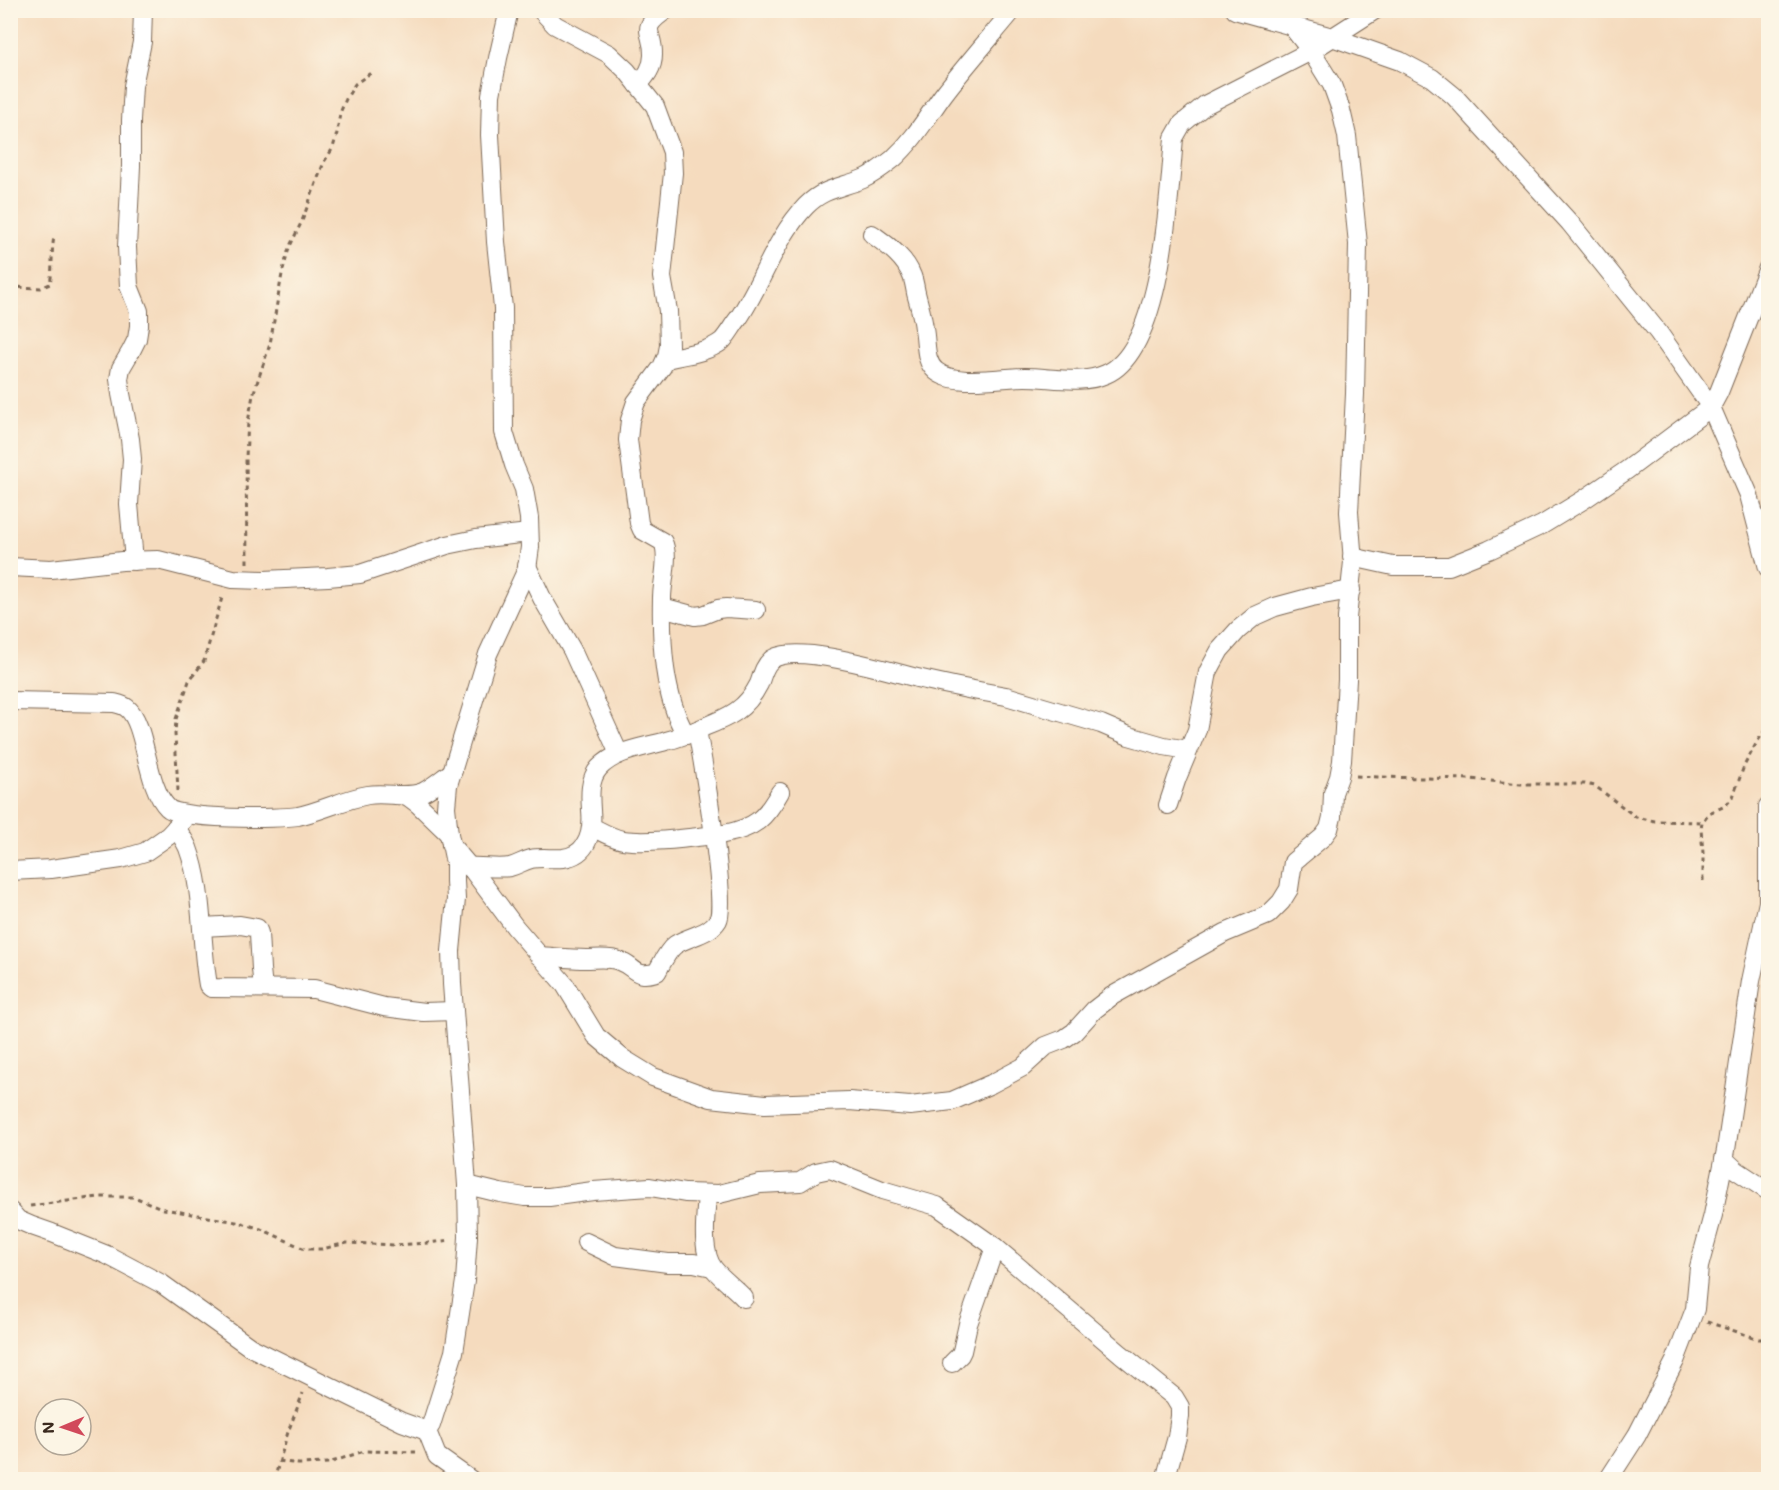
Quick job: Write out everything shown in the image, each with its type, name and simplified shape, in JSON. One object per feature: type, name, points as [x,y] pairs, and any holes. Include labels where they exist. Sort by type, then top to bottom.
[{"type":"street","points":[[134,561],[129,504],[132,459],[119,379],[121,368],[137,339],[140,326],[139,311],[129,285],[127,247],[131,166],[130,120],[143,10]]},
{"type":"street","points":[[427,1431],[431,1425],[454,1352],[465,1281],[468,1237],[467,1185],[451,951],[456,899],[455,863],[446,807],[448,785],[488,654],[527,566],[530,533],[530,518],[524,489],[504,432],[503,308],[496,242],[490,135],[491,95],[509,10]]},
{"type":"street","points":[[539,956],[614,960],[624,963],[638,973],[657,972],[674,946],[715,925],[720,917],[720,893],[705,769],[692,733],[675,714],[668,687],[663,647],[662,608],[665,545],[642,530],[639,523],[628,440],[630,420],[636,402],[666,359],[669,346],[668,312],[662,277],[673,174],[672,152],[655,106],[627,71],[609,54],[555,25],[540,10]]},
{"type":"street","points":[[638,85],[651,68],[653,57],[648,27],[666,10]]},
{"type":"street","points":[[666,359],[712,347],[723,340],[750,301],[778,245],[805,207],[819,194],[877,172],[894,157],[915,137],[943,95],[1013,10]]},
{"type":"street","points":[[1235,10],[1290,24],[1400,61],[1432,78],[1454,96],[1570,223],[1658,332],[1711,407],[1749,495],[1768,568]]},
{"type":"street","points":[[872,234],[901,257],[912,276],[923,319],[927,357],[937,372],[948,377],[970,381],[1022,377],[1086,379],[1104,375],[1117,369],[1128,357],[1141,332],[1152,300],[1162,255],[1174,138],[1182,124],[1205,105],[1311,51],[1375,10]]},
{"type":"street","points":[[406,795],[418,804],[450,840],[515,927],[565,985],[596,1036],[622,1058],[653,1077],[711,1098],[765,1104],[849,1101],[910,1106],[952,1101],[1023,1067],[1046,1046],[1065,1039],[1074,1032],[1094,1010],[1112,996],[1226,933],[1268,915],[1281,902],[1289,889],[1293,862],[1323,837],[1329,829],[1333,793],[1342,762],[1347,680],[1347,618],[1352,557],[1348,512],[1355,394],[1358,244],[1347,136],[1332,85],[1311,51],[1290,24]]},
{"type":"street","points":[[1352,557],[1393,566],[1449,567],[1542,525],[1627,470],[1711,407],[1768,268]]},
{"type":"street","points":[[10,567],[51,569],[158,560],[226,577],[293,579],[360,573],[447,545],[530,533]]},
{"type":"street","points":[[527,566],[542,598],[572,650],[620,754]]},
{"type":"street","points":[[1168,806],[1197,729],[1208,672],[1220,650],[1238,630],[1255,616],[1275,607],[1311,597],[1351,590]]},
{"type":"street","points":[[662,608],[695,616],[726,608],[756,610]]},
{"type":"street","points":[[469,867],[504,867],[519,865],[531,859],[564,858],[574,855],[589,840],[592,827],[590,794],[593,774],[607,761],[620,754],[692,733],[734,715],[748,703],[765,668],[772,659],[788,655],[828,657],[1006,696],[1101,724],[1129,736],[1188,750]]},
{"type":"street","points":[[10,701],[114,703],[126,707],[132,713],[156,789],[166,807],[180,819],[192,861],[208,986],[216,989],[314,989],[384,1007],[454,1011]]},
{"type":"street","points":[[180,819],[299,816],[370,794],[422,793],[453,771]]},
{"type":"street","points":[[592,827],[625,840],[651,840],[734,832],[755,824],[765,816],[780,792]]},
{"type":"street","points":[[1608,1479],[1637,1435],[1675,1361],[1695,1309],[1699,1267],[1713,1215],[1724,1159],[1751,981],[1768,902],[1768,806]]},
{"type":"street","points":[[10,872],[121,859],[145,852],[168,836],[180,819]]},
{"type":"street","points":[[202,927],[257,928],[263,988]]},
{"type":"street","points":[[1724,1159],[1736,1170],[1768,1191]]},
{"type":"street","points":[[467,1185],[525,1197],[549,1197],[650,1187],[719,1194],[760,1184],[800,1182],[816,1172],[830,1169],[882,1190],[937,1206],[995,1247],[1178,1402],[1180,1416],[1177,1437],[1165,1479]]},
{"type":"street","points":[[707,1194],[707,1258],[712,1267],[744,1298]]},
{"type":"street","points":[[19,1209],[18,1220],[107,1256],[162,1284],[250,1347],[402,1422],[427,1431]]},
{"type":"street","points":[[586,1242],[615,1256],[668,1263],[694,1263],[712,1267]]},
{"type":"street","points":[[952,1363],[962,1351],[968,1324],[995,1247]]},
{"type":"street","points":[[427,1431],[437,1456],[471,1479]]},
{"type":"path","points":[[245,579],[248,551],[246,457],[248,422],[253,396],[270,344],[282,274],[289,248],[302,221],[324,162],[333,148],[340,113],[346,99],[355,84],[372,72]]},
{"type":"path","points":[[10,287],[41,288],[50,284],[54,237]]},
{"type":"path","points":[[180,819],[176,720],[189,681],[204,661],[226,577]]},
{"type":"path","points":[[1703,881],[1702,822],[1709,813],[1725,806],[1733,797],[1744,766],[1768,726]]},
{"type":"path","points":[[1339,777],[1359,775],[1470,778],[1521,784],[1585,784],[1595,786],[1636,817],[1655,821],[1702,822]]},
{"type":"path","points":[[19,1209],[98,1197],[134,1197],[164,1209],[261,1228],[305,1249],[322,1249],[347,1243],[395,1245],[428,1243],[468,1237]]},
{"type":"path","points":[[1690,1323],[1707,1322],[1768,1340]]},
{"type":"path","points":[[274,1479],[288,1432],[310,1377]]},
{"type":"path","points":[[279,1461],[298,1464],[335,1462],[364,1451],[417,1452],[433,1449]]},
{"type":"path","points":[[10,1476],[17,1479]]}]
